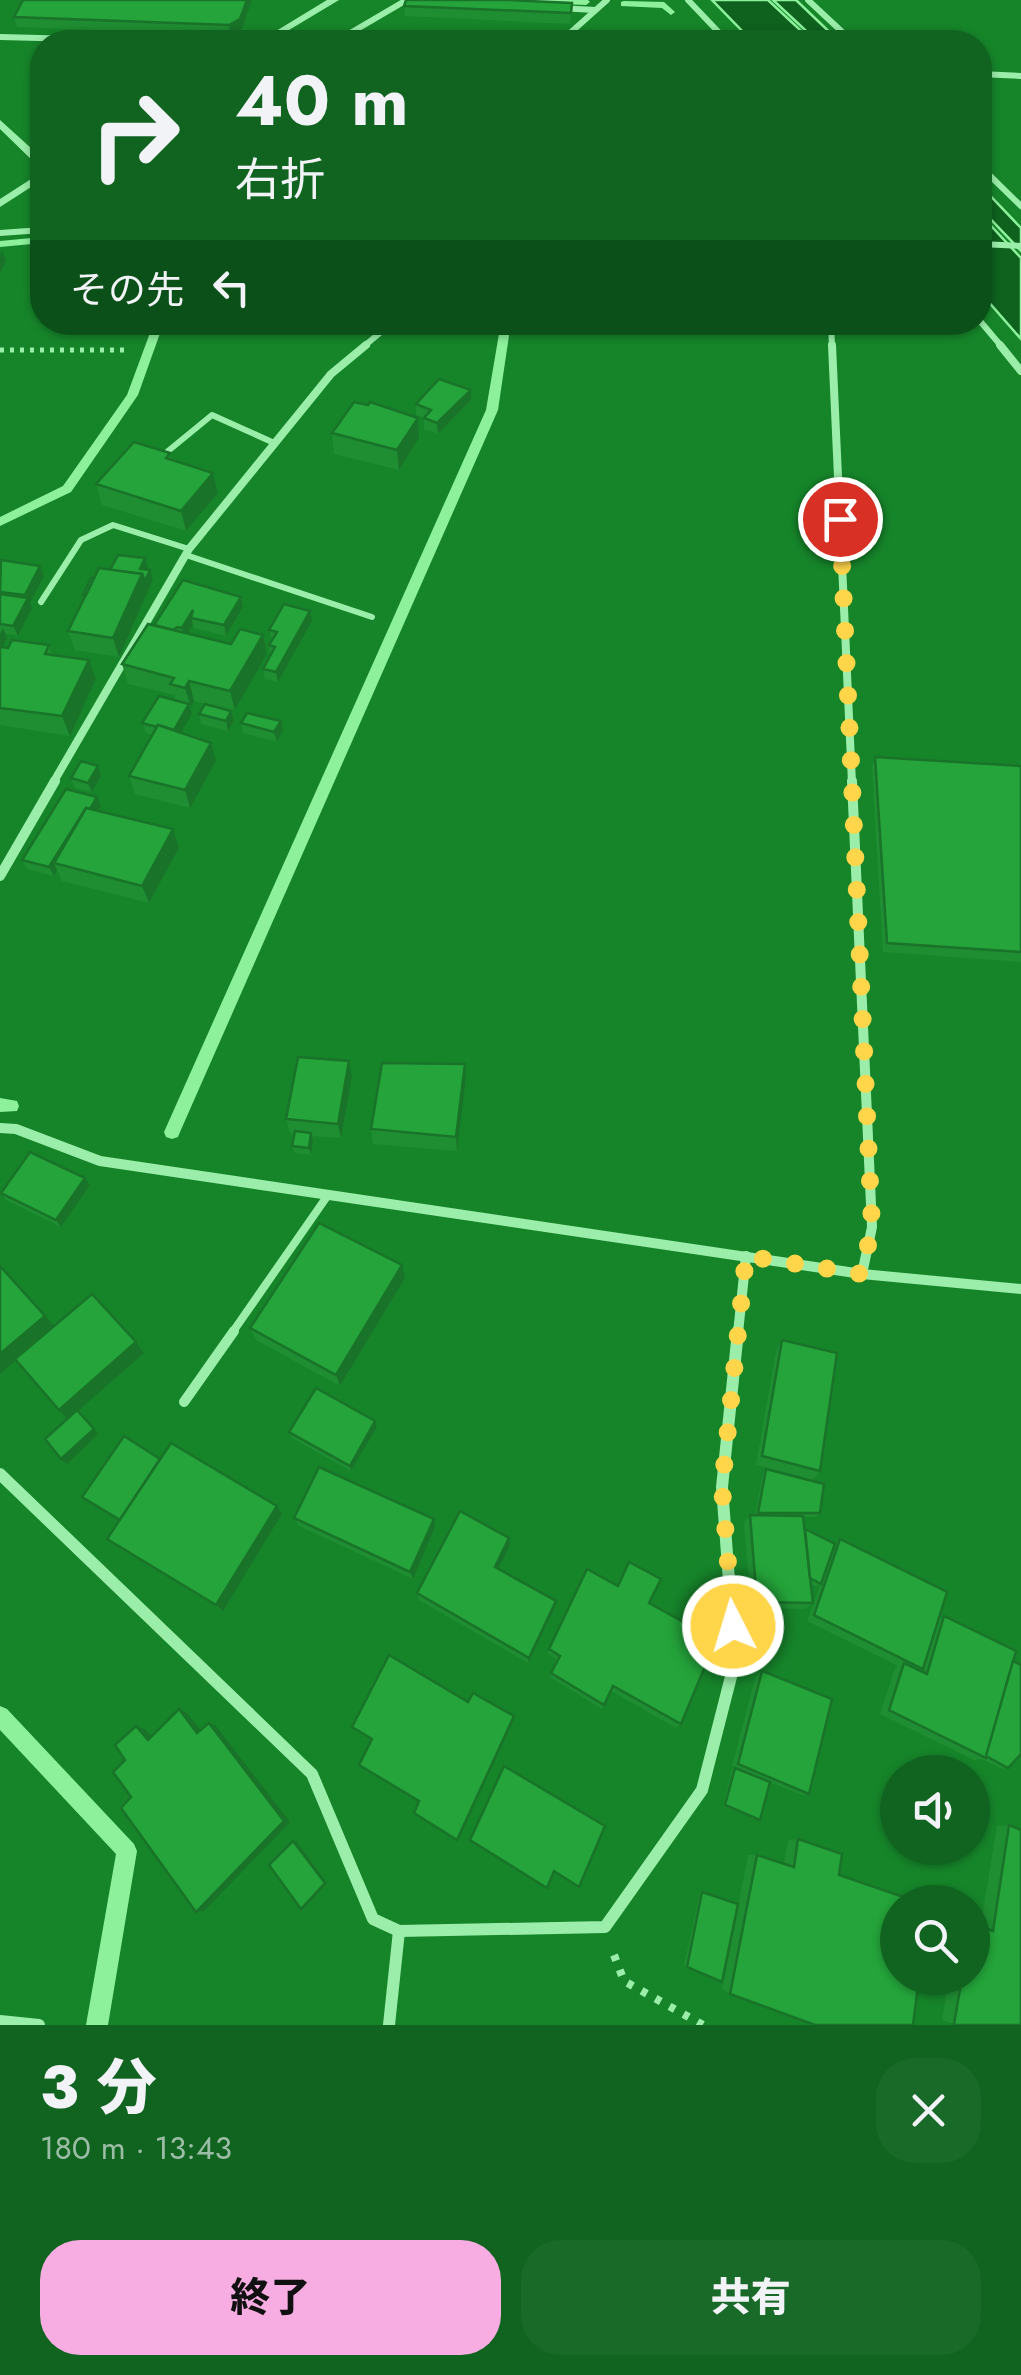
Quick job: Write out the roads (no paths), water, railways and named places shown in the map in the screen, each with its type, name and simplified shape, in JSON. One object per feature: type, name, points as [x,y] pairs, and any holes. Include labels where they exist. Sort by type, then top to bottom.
[{"type":"street","points":[[283,30],[334,0]]},
{"type":"street","points":[[355,30],[405,0],[424,2]]},
{"type":"street","points":[[573,30],[608,0]]},
{"type":"street","points":[[688,0],[717,30]]},
{"type":"street","points":[[808,0],[840,30]]},
{"type":"street","points":[[557,8],[594,10]]},
{"type":"street","points":[[0,37],[30,38]]},
{"type":"street","points":[[992,75],[1021,76]]},
{"type":"street","points":[[0,124],[30,153]]},
{"type":"street","points":[[992,178],[1021,206]]},
{"type":"street","points":[[0,204],[30,183]]},
{"type":"street","points":[[0,234],[30,231]]},
{"type":"street","points":[[992,245],[1021,246]]},
{"type":"street","points":[[0,876],[188,552],[330,374],[377,335]]},
{"type":"street","points":[[832,335],[872,1226],[862,1274]]},
{"type":"street","points":[[991,335],[1021,372]]},
{"type":"street","points":[[0,1128],[16,1129],[100,1161],[862,1274],[1021,1289]]},
{"type":"street","points":[[0,1474],[312,1774],[372,1919],[399,1932],[605,1927],[702,1790],[736,1661],[722,1487],[746,1256]]},
{"type":"street","points":[[388,2025],[399,1932]]},
{"type":"street","points":[[0,2021],[39,2025]]},
{"type":"lane","points":[[159,458],[212,415],[272,442]]},
{"type":"lane","points":[[41,602],[81,540],[113,525],[372,616]]},
{"type":"lane","points":[[184,1402],[328,1194]]},
{"type":"waterway","points":[[536,0],[586,2]]},
{"type":"waterway","points":[[624,4],[664,5],[671,12]]},
{"type":"waterway","points":[[0,244],[30,241]]},
{"type":"waterway","points":[[0,522],[67,489],[132,395],[154,335]]},
{"type":"waterway","points":[[172,1132],[492,410],[504,335]]},
{"type":"waterway","points":[[0,1105],[11,1106]]},
{"type":"waterway","points":[[0,1716],[127,1851],[97,2025]]}]
